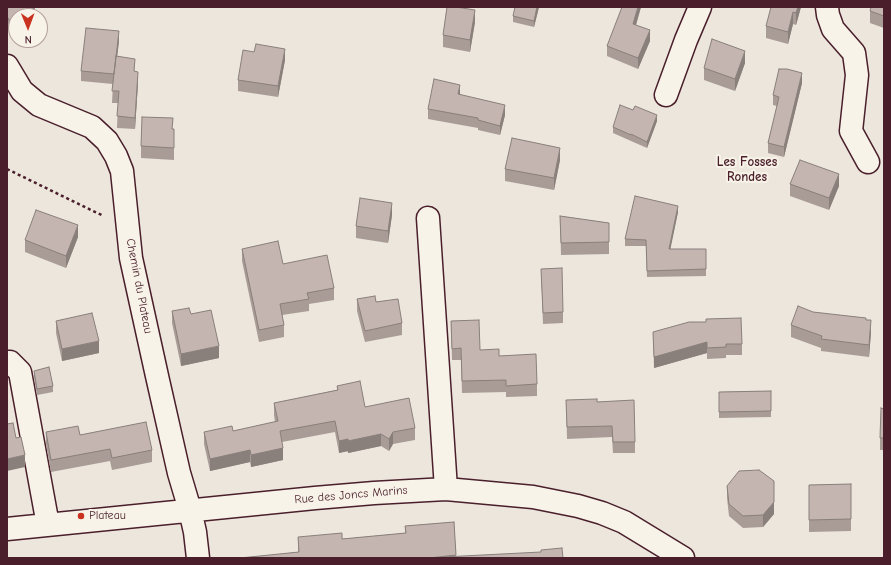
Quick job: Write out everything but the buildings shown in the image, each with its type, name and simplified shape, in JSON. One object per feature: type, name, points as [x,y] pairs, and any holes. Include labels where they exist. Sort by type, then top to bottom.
[{"type":"street","points":[[666,95],[700,7]]},
{"type":"street","points":[[827,7],[833,29],[854,54],[857,75],[851,131],[868,162]]},
{"type":"street","name":"Chemin du Plateau","points":[[7,66],[22,91],[39,105],[92,127],[107,141],[116,156],[122,171],[132,258],[156,376],[179,473],[195,532],[198,558]]},
{"type":"street","points":[[428,218],[446,488]]},
{"type":"street","points":[[7,362],[10,362],[20,372],[48,525]]},
{"type":"street","name":"Rue des Joncs Marins","points":[[7,529],[315,498],[446,488],[532,497],[578,506],[602,513],[624,522],[683,558]]},
{"type":"path","points":[[7,170],[112,219],[128,232]]},
{"type":"place","name":"Plateau","points":[[81,516]]},
{"type":"district","name":"Les Fosses Rondes","points":[[747,170]]}]
